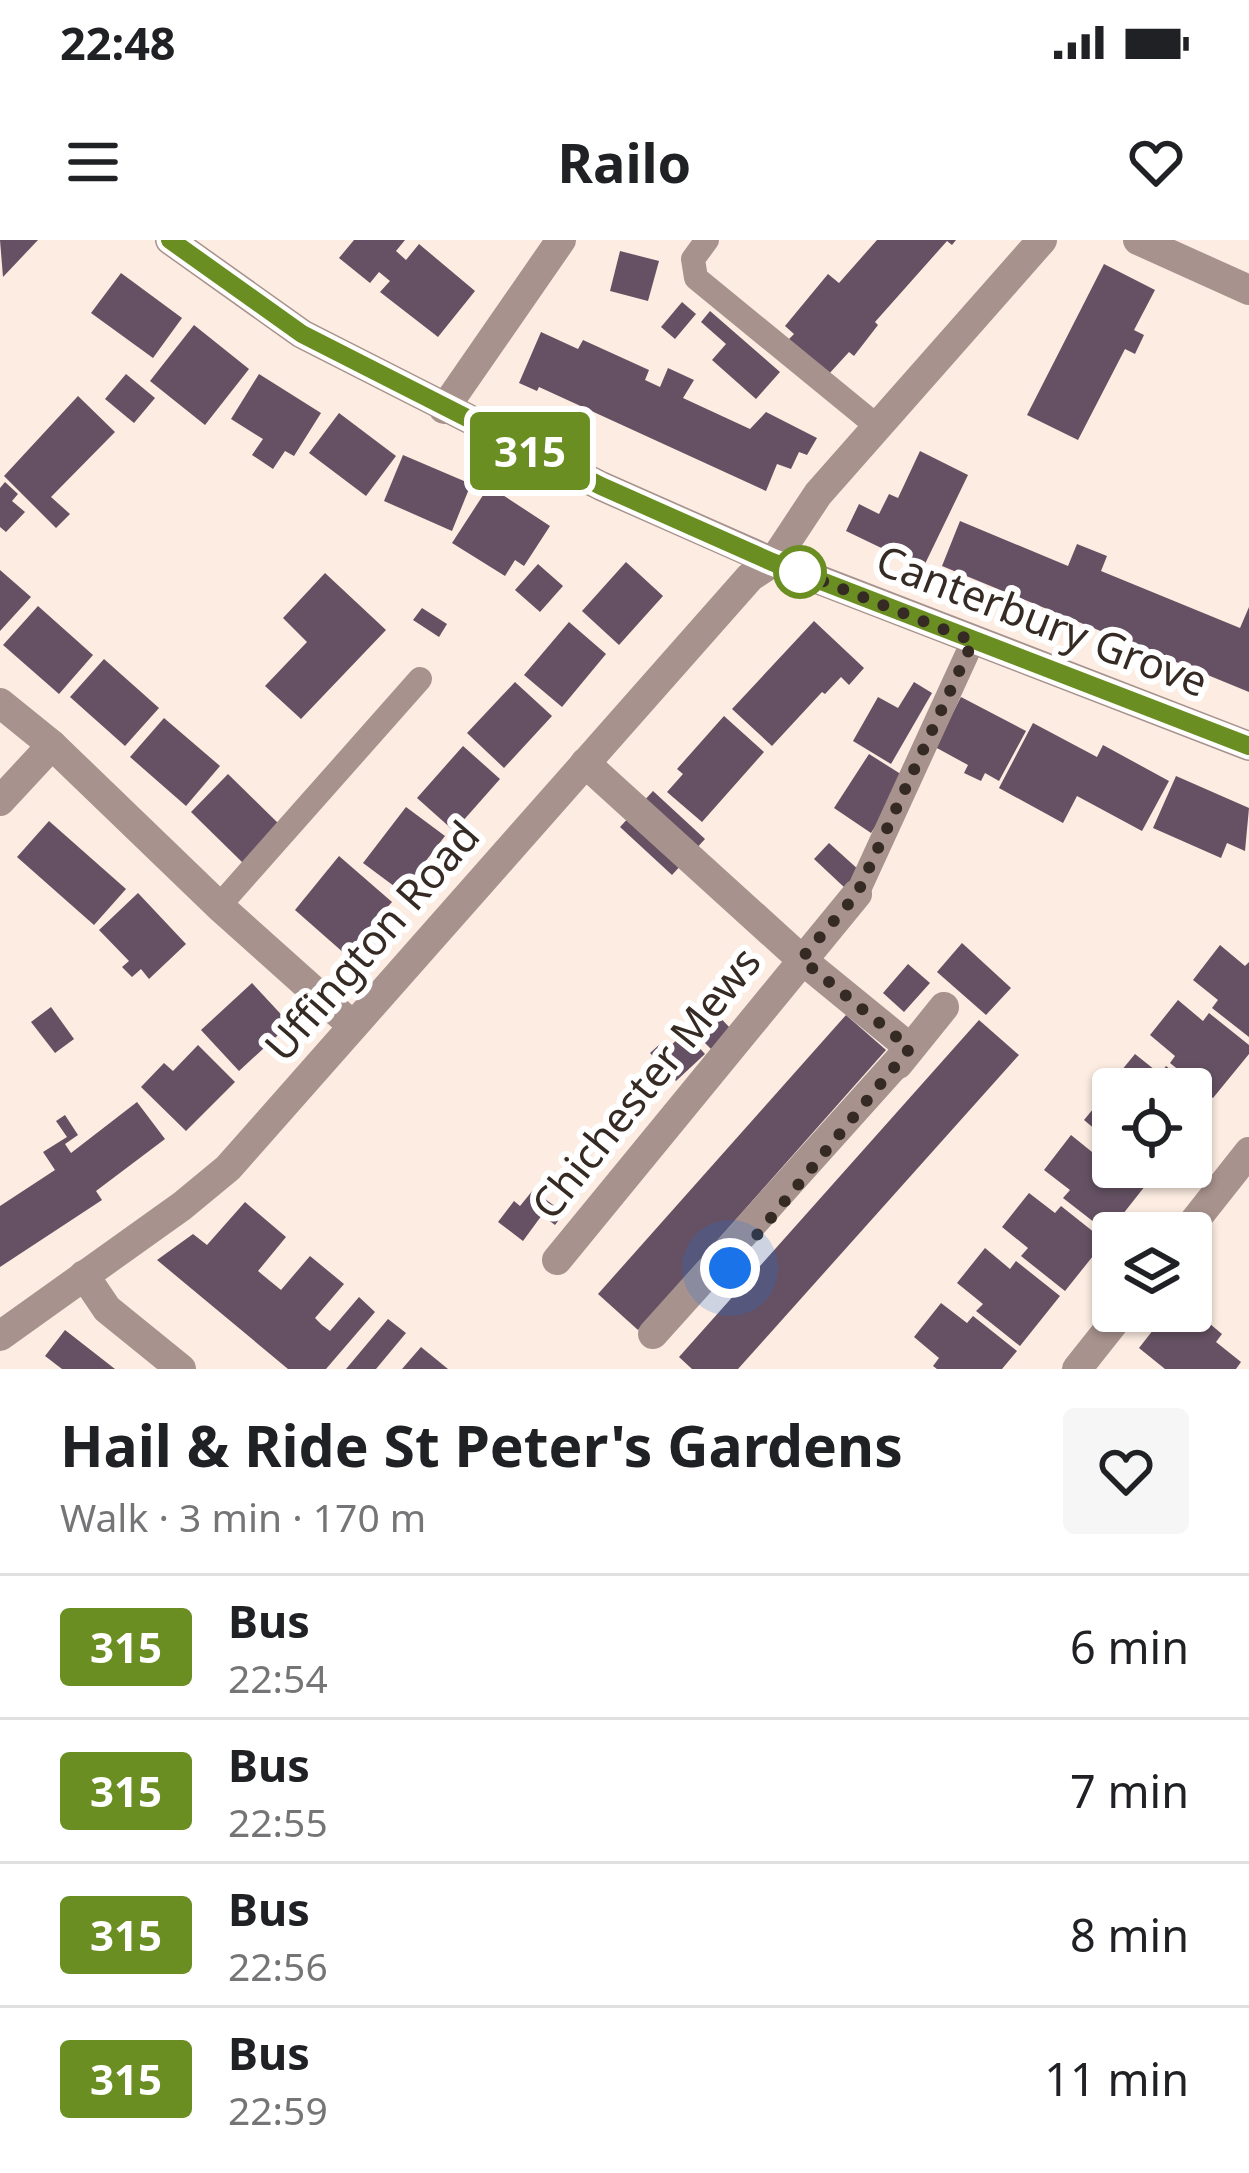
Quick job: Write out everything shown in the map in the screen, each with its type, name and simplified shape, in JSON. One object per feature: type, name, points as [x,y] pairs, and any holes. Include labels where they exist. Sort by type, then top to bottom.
[{"type":"street","name":"Canterbury Grove","points":[[170,240],[302,334],[601,486],[772,562],[1249,746]]},
{"type":"street","points":[[444,409],[561,240]]},
{"type":"street","name":"Uffington Road","points":[[0,1336],[210,1185],[750,577],[772,562],[818,494],[1042,240]]},
{"type":"street","points":[[1138,240],[1249,290]]},
{"type":"street","points":[[0,703],[52,745],[219,906],[353,1026]]},
{"type":"street","points":[[0,801],[52,745]]},
{"type":"street","name":"Chichester Mews","points":[[585,763],[801,959],[910,1048]]},
{"type":"street","name":"Chichester Mews","points":[[557,1260],[857,894]]},
{"type":"street","points":[[661,1338],[944,1007]]},
{"type":"street","points":[[1201,1212],[1249,1152]]},
{"type":"street","points":[[84,1275],[107,1309],[181,1369]]},
{"type":"street","points":[[1077,1369],[1106,1332]]},
{"type":"lane","points":[[707,240],[693,259],[696,278],[878,427]]},
{"type":"lane","points":[[857,894],[973,641]]},
{"type":"lane","points":[[219,906],[420,679]]},
{"type":"building","points":[[0,240],[38,240],[3,277]]},
{"type":"building","points":[[354,240],[405,240],[396,251],[406,260],[419,244],[475,291],[438,337],[380,292],[390,281],[379,272],[370,283],[339,258]]},
{"type":"building","points":[[877,240],[956,240],[952,245],[947,241],[875,322],[878,325],[854,356],[849,352],[827,376],[787,341],[794,334],[785,326],[828,274],[839,283]]},
{"type":"building","points":[[620,251],[659,261],[648,301],[610,291]]},
{"type":"building","points":[[1104,264],[1155,290],[1134,330],[1144,335],[1135,354],[1125,349],[1078,440],[1027,415]]},
{"type":"building","points":[[121,273],[182,318],[153,358],[91,313]]},
{"type":"building","points":[[682,302],[696,314],[675,339],[661,327]]},
{"type":"building","points":[[710,311],[780,372],[756,399],[712,360],[726,344],[701,322]]},
{"type":"building","points":[[194,325],[249,369],[205,425],[150,381]]},
{"type":"building","points":[[541,332],[578,349],[583,340],[649,370],[645,380],[660,387],[668,368],[694,380],[683,398],[750,429],[766,412],[817,438],[807,455],[799,452],[791,469],[777,464],[766,491],[539,387],[537,391],[519,383]]},
{"type":"building","points":[[126,374],[155,398],[134,423],[105,399]]},
{"type":"building","points":[[259,374],[321,413],[294,456],[285,451],[273,469],[252,455],[263,439],[231,419]]},
{"type":"building","points":[[78,396],[115,432],[51,497],[70,514],[56,528],[4,476]]},
{"type":"building","points":[[339,413],[396,456],[366,496],[309,453]]},
{"type":"building","points":[[920,451],[968,475],[923,568],[846,531],[859,504],[879,514],[889,494],[898,498]]},
{"type":"building","points":[[403,455],[471,484],[452,531],[384,501]]},
{"type":"building","points":[[5,482],[18,494],[12,501],[25,512],[6,532],[0,527],[0,488]]},
{"type":"building","points":[[489,486],[550,526],[524,566],[515,560],[505,576],[452,543]]},
{"type":"building","points":[[960,521],[1068,566],[1077,544],[1107,556],[1101,571],[1240,628],[1249,607],[1249,692],[942,566]]},
{"type":"building","points":[[626,562],[663,596],[619,645],[582,611]]},
{"type":"building","points":[[538,564],[563,586],[540,612],[515,590]]},
{"type":"building","points":[[0,570],[31,597],[0,631]]},
{"type":"building","points":[[325,573],[386,630],[301,719],[265,686],[307,642],[283,618]]},
{"type":"building","points":[[38,606],[93,655],[59,694],[3,645]]},
{"type":"building","points":[[422,608],[447,624],[439,637],[413,620]]},
{"type":"building","points":[[814,621],[864,668],[849,685],[841,677],[822,692],[772,746],[732,709]]},
{"type":"building","points":[[569,622],[606,654],[562,707],[524,675]]},
{"type":"building","points":[[104,659],[159,708],[125,746],[70,697]]},
{"type":"building","points":[[515,682],[552,716],[504,768],[467,733]]},
{"type":"building","points":[[914,682],[932,693],[891,764],[853,741],[878,697],[898,708]]},
{"type":"building","points":[[961,697],[1026,731],[999,781],[985,773],[981,781],[964,773],[968,765],[935,747]]},
{"type":"building","points":[[724,716],[764,752],[702,822],[667,792],[683,774],[677,769]]},
{"type":"building","points":[[164,718],[220,766],[186,806],[130,757]]},
{"type":"building","points":[[1033,723],[1097,757],[1103,745],[1169,781],[1142,831],[1077,796],[1063,823],[999,788]]},
{"type":"building","points":[[463,746],[500,779],[454,831],[417,798]]},
{"type":"building","points":[[869,754],[907,778],[871,833],[834,808]]},
{"type":"building","points":[[228,774],[281,826],[244,864],[191,812]]},
{"type":"building","points":[[1176,776],[1249,808],[1245,851],[1227,843],[1221,858],[1153,828]]},
{"type":"building","points":[[653,791],[705,839],[672,875],[620,827]]},
{"type":"building","points":[[406,807],[445,836],[402,892],[363,863]]},
{"type":"building","points":[[49,821],[126,889],[94,925],[17,857]]},
{"type":"building","points":[[829,843],[860,871],[845,888],[814,859]]},
{"type":"building","points":[[339,856],[392,902],[345,954],[295,910]]},
{"type":"building","points":[[138,893],[186,944],[149,979],[141,969],[132,977],[122,967],[129,961],[99,930]]},
{"type":"building","points":[[962,943],[1011,988],[986,1015],[937,972]]},
{"type":"building","points":[[1220,945],[1245,966],[1249,962],[1249,1037],[1212,1008],[1218,1000],[1193,980]]},
{"type":"building","points":[[908,964],[930,983],[904,1012],[883,993]]},
{"type":"building","points":[[252,983],[290,1024],[239,1071],[201,1030]]},
{"type":"building","points":[[1178,1000],[1203,1021],[1209,1013],[1249,1045],[1249,1054],[1213,1098],[1212,1068],[1176,1068],[1170,1063],[1175,1056],[1150,1035]]},
{"type":"building","points":[[51,1007],[74,1039],[55,1053],[31,1022]]},
{"type":"building","points":[[711,1008],[731,1029],[711,1049],[690,1028]]},
{"type":"building","points":[[846,1015],[886,1050],[638,1330],[598,1294]]},
{"type":"building","points":[[979,1020],[1019,1055],[738,1369],[692,1369],[679,1357]]},
{"type":"building","points":[[685,1032],[705,1054],[676,1081],[650,1053],[660,1044],[666,1050]]},
{"type":"building","points":[[198,1045],[235,1082],[186,1131],[141,1087],[164,1063],[173,1071]]},
{"type":"building","points":[[1135,1054],[1152,1068],[1123,1068]]},
{"type":"building","points":[[137,1102],[165,1139],[96,1191],[102,1200],[0,1267],[0,1206],[55,1170],[43,1152],[67,1137],[56,1121],[65,1115],[78,1135],[65,1144],[71,1153]]},
{"type":"building","points":[[1071,1135],[1092,1152],[1092,1188],[1143,1188],[1125,1212],[1092,1212],[1092,1221],[1063,1198],[1070,1190],[1044,1170]]},
{"type":"building","points":[[533,1190],[564,1213],[555,1225],[542,1215],[523,1241],[498,1222],[514,1201],[520,1206]]},
{"type":"building","points":[[1029,1193],[1055,1213],[1061,1206],[1092,1231],[1092,1257],[1065,1291],[1021,1256],[1028,1248],[1002,1227]]},
{"type":"building","points":[[245,1202],[286,1237],[258,1271],[281,1290],[310,1256],[344,1284],[315,1318],[330,1331],[359,1297],[375,1312],[326,1369],[288,1369],[157,1260],[193,1234],[207,1245]]},
{"type":"building","points":[[985,1248],[1010,1269],[1016,1261],[1060,1296],[1020,1346],[976,1311],[983,1304],[957,1283]]},
{"type":"building","points":[[941,1303],[967,1323],[973,1316],[1017,1351],[1002,1369],[937,1369],[933,1366],[939,1358],[914,1337]]},
{"type":"building","points":[[388,1319],[406,1333],[376,1369],[346,1369]]},
{"type":"building","points":[[1212,1326],[1222,1334],[1216,1342],[1241,1362],[1236,1369],[1165,1369],[1139,1348],[1152,1332],[1212,1332]]},
{"type":"building","points":[[65,1330],[115,1369],[62,1369],[45,1356]]},
{"type":"building","points":[[421,1347],[437,1360],[448,1369],[402,1369]]},
{"type":"bus line","name":"315","points":[[170,240],[302,334],[601,486],[772,562],[1249,746]]},
{"type":"route","points":[[730,1268],[910,1048],[801,959],[857,894],[973,641],[800,572]]}]
